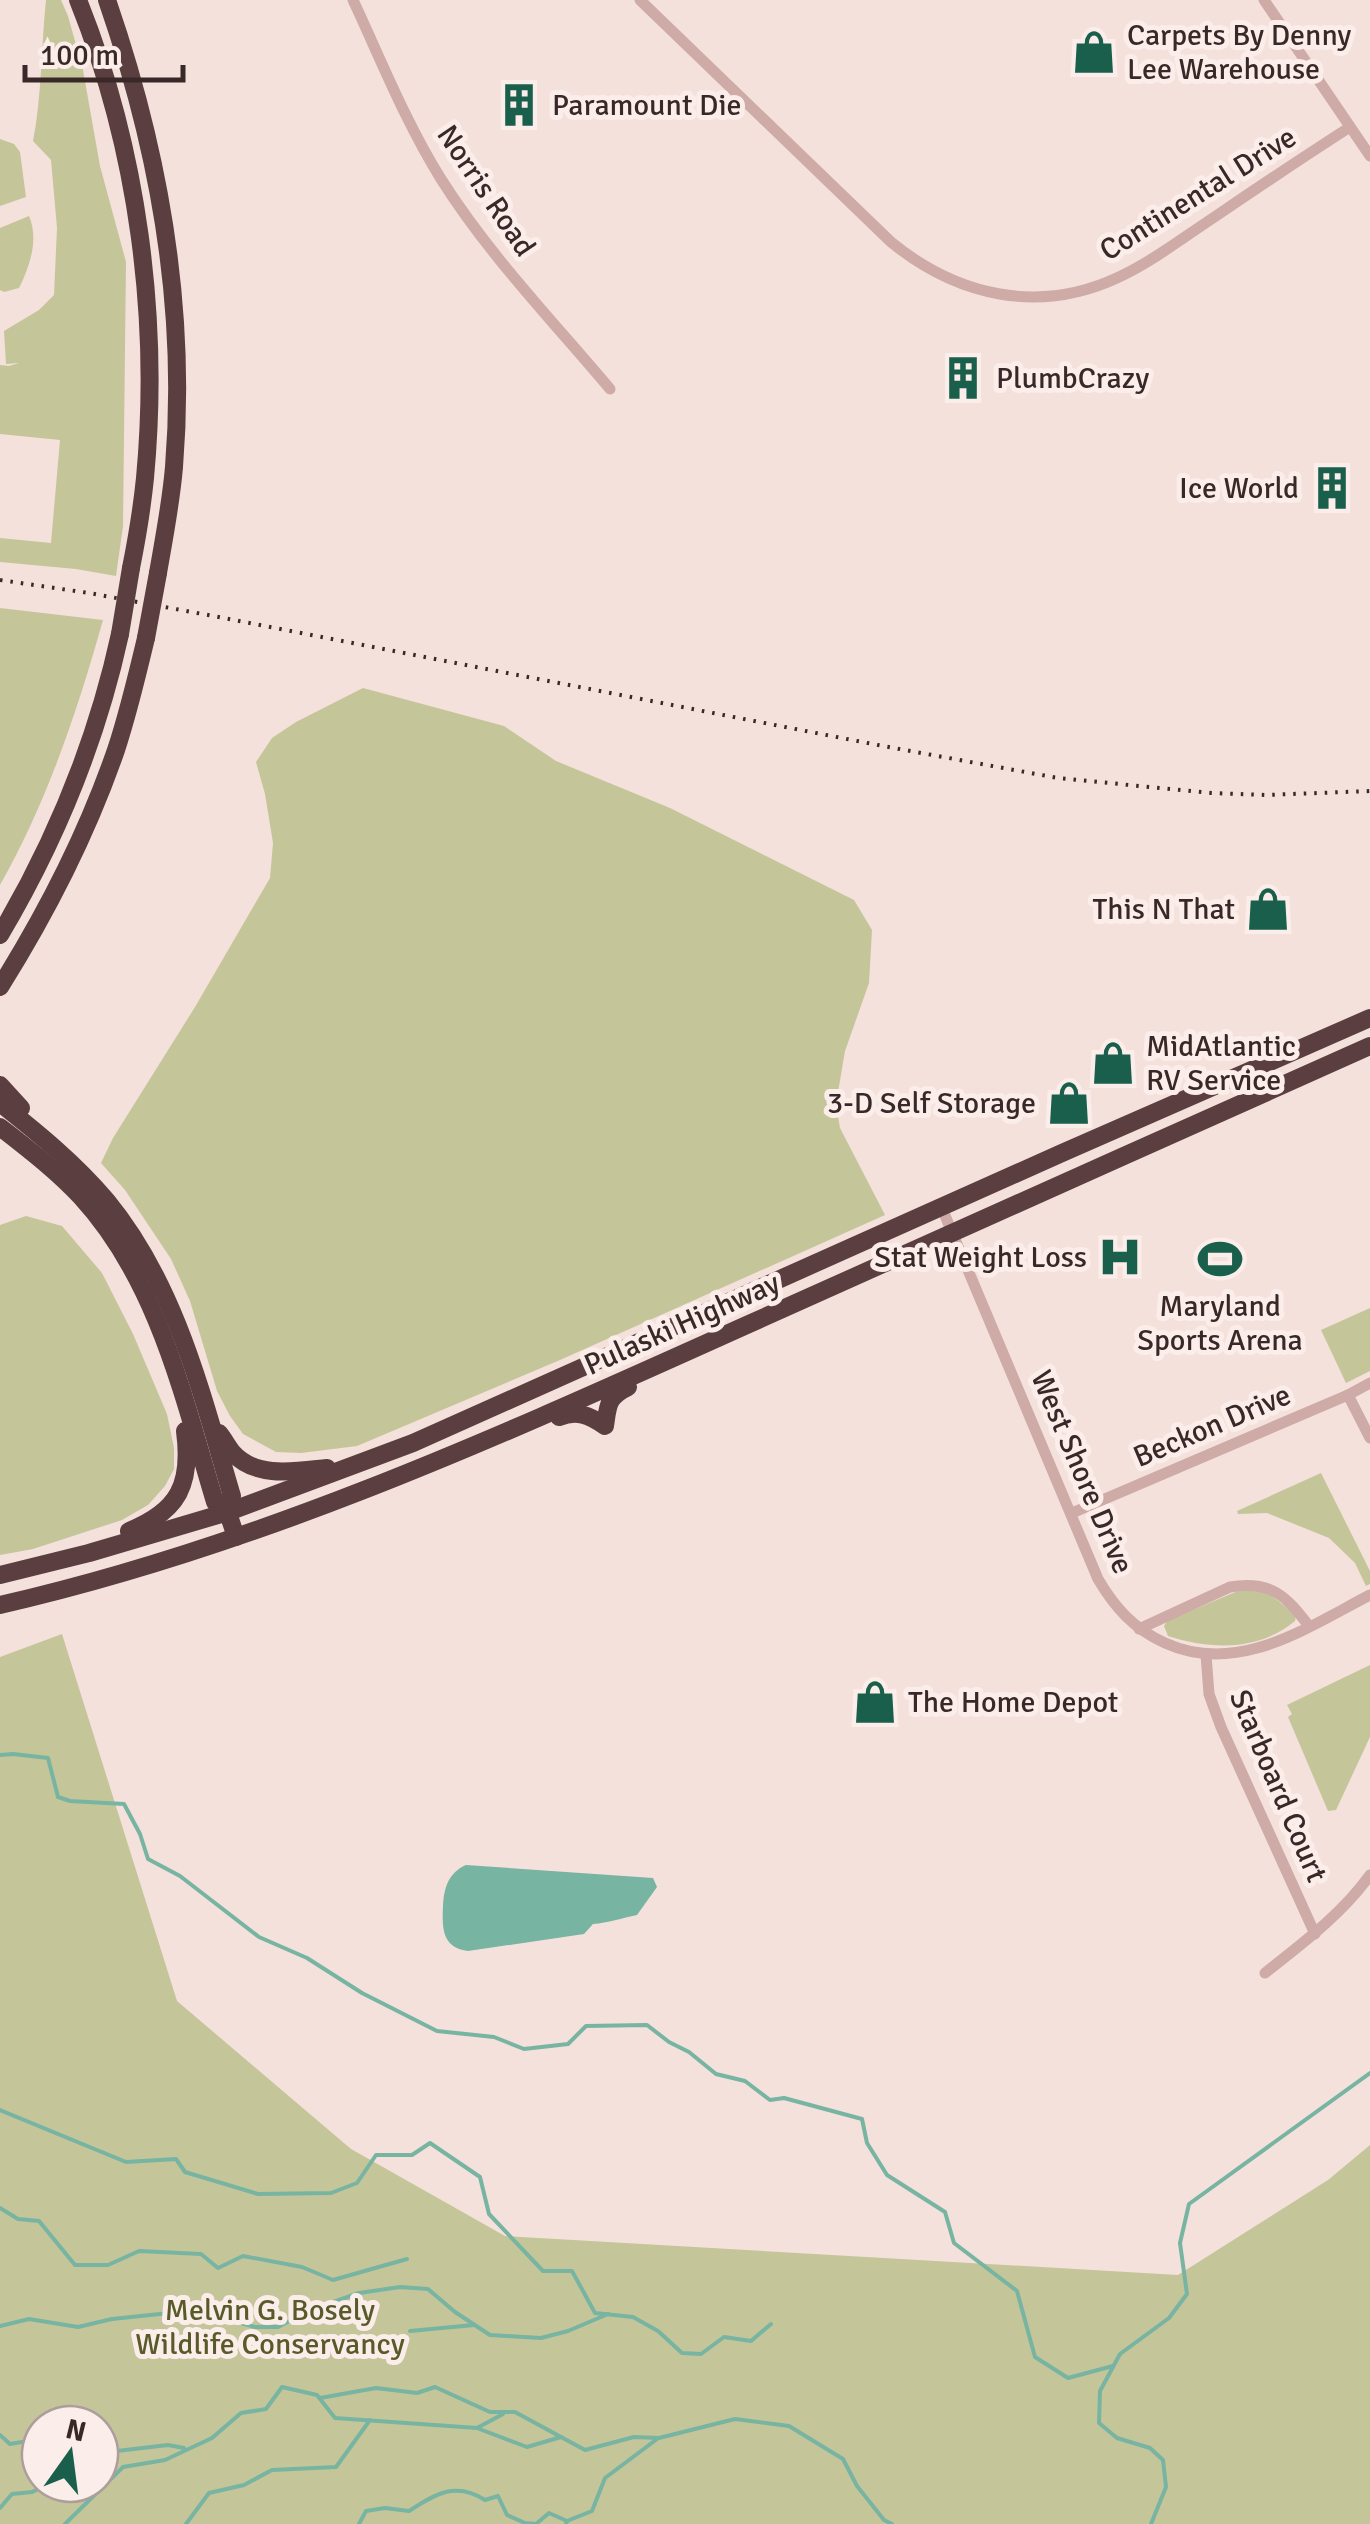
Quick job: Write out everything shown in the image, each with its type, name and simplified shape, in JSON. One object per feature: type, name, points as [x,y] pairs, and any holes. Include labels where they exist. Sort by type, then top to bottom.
[{"type":"highway","points":[[0,935],[59,820],[98,718],[120,634],[148,448],[149,369],[136,211],[110,96],[78,0]]},
{"type":"highway","points":[[0,987],[74,854],[126,717],[146,638],[170,500],[177,408],[171,273],[149,144],[135,85],[107,0]]},
{"type":"highway","points":[[0,1006],[24,947]]},
{"type":"highway","name":"Pulaski Highway","points":[[0,1575],[226,1508],[412,1443],[1370,1018]]},
{"type":"highway","name":"Pulaski Highway","points":[[0,1605],[236,1537],[374,1488],[1370,1046]]},
{"type":"highway","points":[[0,1085],[122,1220],[164,1290],[232,1496],[226,1508]]},
{"type":"highway","points":[[0,1103],[72,1164]]},
{"type":"highway","points":[[0,1127],[81,1198],[118,1244],[148,1299],[215,1502],[226,1508],[236,1537]]},
{"type":"highway","points":[[0,1136],[29,1150]]},
{"type":"highway","points":[[465,1450],[492,1447],[578,1412],[605,1426],[610,1399],[617,1392],[672,1368],[678,1356]]},
{"type":"highway","points":[[52,1562],[144,1525],[160,1516],[182,1489],[188,1454],[170,1357]]},
{"type":"highway","points":[[209,1420],[235,1455],[256,1468],[286,1472],[357,1464]]},
{"type":"street","name":"Norris Road","points":[[352,0],[423,150],[443,183],[485,243],[610,389]]},
{"type":"street","name":"Continental Drive","points":[[640,0],[891,242],[932,272],[988,292],[1052,296],[1115,279],[1138,268],[1350,127]]},
{"type":"street","points":[[1264,0],[1370,156]]},
{"type":"street","name":"West Shore Drive","points":[[942,1206],[1098,1579],[1116,1608],[1139,1629],[1178,1649],[1206,1655],[1239,1654],[1309,1626],[1370,1595]]},
{"type":"street","name":"Beckon Drive","points":[[1072,1513],[1348,1395],[1370,1382]]},
{"type":"street","points":[[1348,1395],[1370,1438]]},
{"type":"street","points":[[1139,1629],[1246,1584],[1282,1594],[1309,1626]]},
{"type":"street","name":"Starboard Court","points":[[1206,1655],[1209,1694],[1221,1727],[1315,1934]]},
{"type":"street","points":[[1265,1973],[1315,1934],[1370,1875]]},
{"type":"green space","points":[[46,0],[61,0],[68,16],[83,70],[100,166],[126,262],[123,526],[116,576],[0,562],[0,538],[51,543],[60,440],[0,434],[0,365],[19,363],[6,364],[4,331],[39,310],[54,295],[57,228],[51,160],[33,141]]},
{"type":"green space","points":[[0,139],[14,144],[20,152],[26,197],[0,206]]},
{"type":"green space","points":[[29,216],[33,234],[30,262],[19,288],[4,292],[0,290],[0,228]]},
{"type":"green space","points":[[0,608],[103,620],[59,756],[0,885]]},
{"type":"green space","points":[[363,688],[504,726],[556,761],[670,808],[854,900],[872,930],[869,983],[845,1051],[836,1104],[840,1128],[885,1215],[357,1446],[276,1452],[243,1434],[230,1416],[217,1391],[190,1301],[171,1259],[125,1190],[101,1163],[270,878],[273,843],[256,762],[272,738]]},
{"type":"green space","points":[[26,1216],[62,1226],[102,1273],[167,1414],[174,1469],[148,1505],[122,1520],[33,1549],[0,1555],[0,1225]]},
{"type":"green space","points":[[1370,1308],[1370,1371],[1346,1383],[1321,1330]]},
{"type":"green space","points":[[1321,1473],[1370,1571],[1370,1584],[1366,1586],[1355,1563],[1329,1538],[1267,1513],[1238,1514],[1237,1511]]},
{"type":"green space","points":[[1240,1590],[1267,1592],[1296,1615],[1295,1621],[1266,1638],[1234,1645],[1201,1644],[1168,1636],[1164,1626],[1167,1621]]},
{"type":"green space","name":"Melvin G. Bosely Wildlife Conservancy","points":[[62,1634],[177,2001],[351,2149],[505,2236],[1178,2275],[1328,2180],[1370,2145],[1370,2524],[0,2524],[0,1657]]},
{"type":"green space","points":[[1370,1665],[1370,1737],[1336,1810],[1328,1811],[1288,1717],[1292,1714],[1287,1705]]},
{"type":"shaded area","points":[[466,1865],[653,1878],[657,1887],[637,1915],[593,1924],[584,1934],[468,1951],[448,1941],[443,1922],[448,1882]]},
{"type":"waterway","points":[[0,1755],[48,1758],[58,1797],[124,1804],[148,1859],[180,1876],[259,1937],[307,1958],[362,1993],[437,2031],[494,2037],[524,2049],[568,2044],[586,2026],[647,2025],[716,2074],[745,2081],[770,2100],[784,2098],[862,2119],[867,2143],[887,2175],[945,2212],[954,2243],[1017,2291],[1035,2357],[1068,2378],[1113,2366]]},
{"type":"waterway","points":[[1151,2524],[1166,2487],[1163,2460],[1150,2448],[1117,2438],[1099,2423],[1100,2391],[1120,2354],[1169,2318],[1187,2294],[1180,2243],[1189,2204],[1370,2073]]},
{"type":"waterway","points":[[0,2110],[126,2162],[176,2159],[185,2172],[258,2194],[331,2193],[357,2183],[376,2155],[412,2155],[430,2143],[480,2177],[489,2214],[543,2271],[572,2271],[595,2313],[633,2317],[658,2331],[682,2353],[701,2354],[724,2337],[751,2341],[771,2324]]},
{"type":"waterway","points":[[0,2208],[18,2219],[39,2221],[75,2265],[108,2265],[139,2251],[201,2254],[218,2268],[243,2256],[302,2267],[333,2280],[407,2259]]},
{"type":"waterway","points":[[0,2326],[29,2319],[78,2327],[179,2312],[255,2327],[278,2327],[308,2311],[359,2293],[400,2287],[428,2289],[490,2335],[541,2338],[608,2314]]},
{"type":"waterway","points":[[410,2331],[474,2325]]},
{"type":"waterway","points":[[65,2524],[123,2467],[165,2460],[212,2438],[241,2413],[266,2409],[282,2387],[317,2395],[335,2418],[477,2428],[527,2447],[561,2437],[585,2450],[634,2437],[659,2438],[735,2419],[789,2426],[843,2459],[857,2486],[884,2520],[892,2524]]},
{"type":"waterway","points":[[320,2398],[376,2388],[417,2393],[435,2387],[490,2412],[515,2412],[561,2437]]},
{"type":"waterway","points":[[477,2428],[503,2414]]},
{"type":"waterway","points":[[186,2524],[209,2493],[244,2485],[272,2470],[336,2467],[370,2420]]},
{"type":"waterway","points":[[0,2435],[10,2444],[20,2442]]},
{"type":"waterway","points":[[566,2524],[592,2511],[605,2478],[657,2439]]},
{"type":"waterway","points":[[120,2451],[168,2445],[184,2448]]},
{"type":"waterway","points":[[359,2524],[366,2511],[409,2511],[437,2495],[455,2491],[485,2500],[498,2496],[507,2515],[525,2523],[536,2524],[549,2513],[567,2521]]},
{"type":"waterway","points":[[0,2508],[12,2494],[20,2493]]},
{"type":"railway","points":[[0,580],[208,615],[1058,778],[1211,793],[1370,791]]},
{"type":"place","name":"Carpets By Denny Lee Warehouse","points":[[1094,52]]},
{"type":"place","name":"Paramount Die","points":[[519,105]]},
{"type":"place","name":"PlumbCrazy","points":[[963,378]]},
{"type":"place","name":"Ice World","points":[[1332,488]]},
{"type":"place","name":"This N That","points":[[1268,909]]},
{"type":"place","name":"MidAtlantic RV Service","points":[[1113,1063]]},
{"type":"place","name":"3-D Self Storage","points":[[1069,1103]]},
{"type":"place","name":"Stat Weight Loss","points":[[1120,1257]]},
{"type":"place","name":"Maryland Sports Arena","points":[[1220,1259]]},
{"type":"place","name":"The Home Depot","points":[[875,1702]]}]
